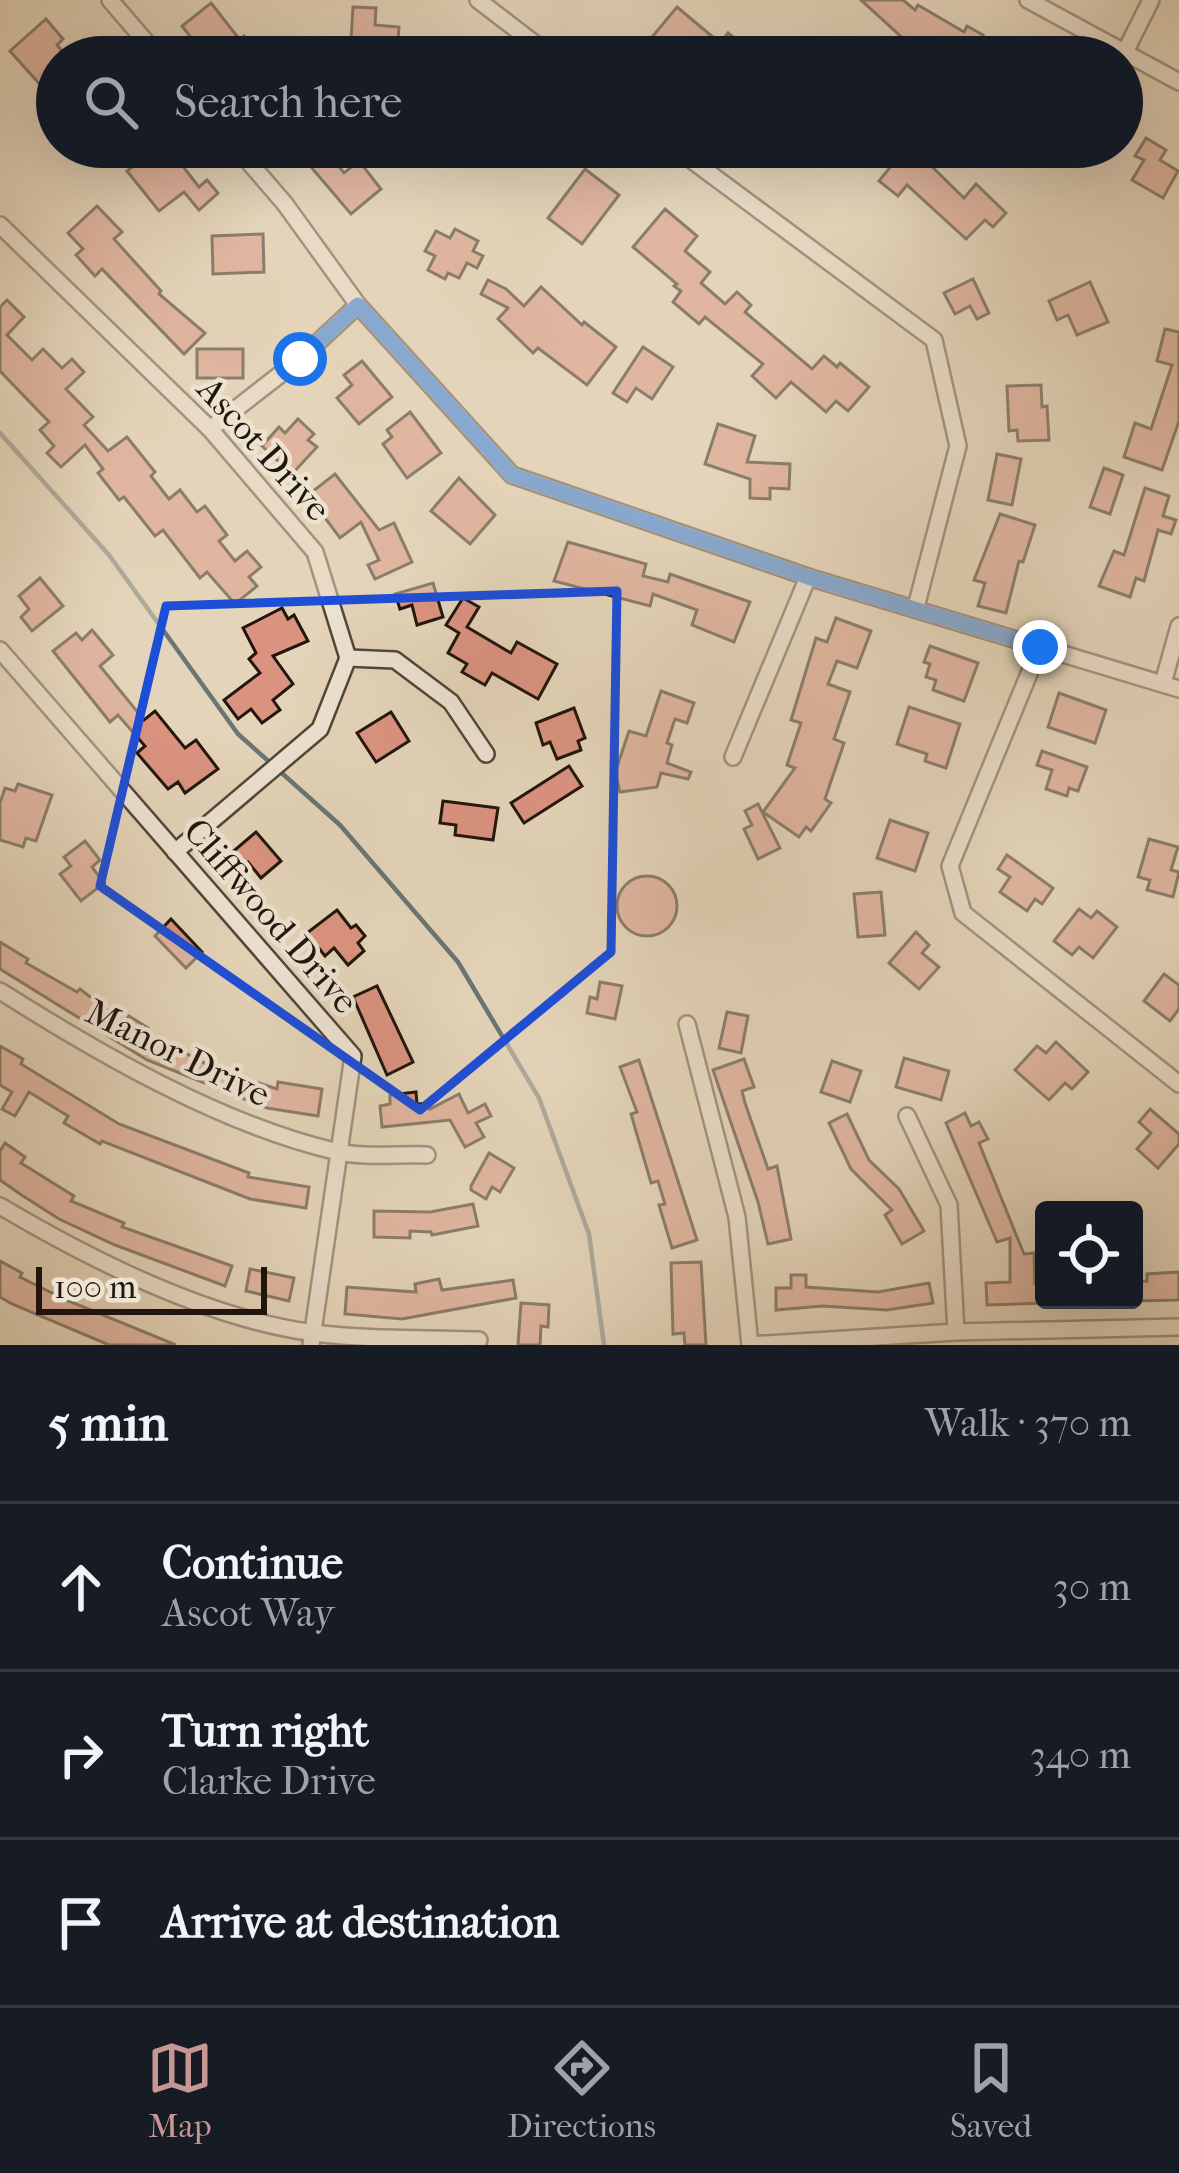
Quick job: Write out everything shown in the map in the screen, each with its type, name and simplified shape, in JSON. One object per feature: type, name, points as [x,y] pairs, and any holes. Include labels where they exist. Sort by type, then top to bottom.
[{"type":"street","points":[[110,0],[141,36]]},
{"type":"street","points":[[478,0],[525,36]]},
{"type":"street","points":[[1028,0],[1092,36]]},
{"type":"street","points":[[1133,36],[1151,0]]},
{"type":"street","points":[[1143,64],[1179,82]]},
{"type":"street","points":[[254,168],[358,305],[512,475],[808,577],[1171,686],[1179,626]]},
{"type":"street","points":[[702,168],[934,340],[958,446],[916,607]]},
{"type":"street","name":"Ascot Drive","points":[[0,225],[210,429],[315,552],[348,658]]},
{"type":"street","points":[[210,429],[300,359],[358,305]]},
{"type":"street","points":[[733,757],[808,577]]},
{"type":"street","points":[[1040,647],[950,866],[963,913],[1179,1084]]},
{"type":"street","name":"Cliffwood Drive","points":[[0,650],[353,1056],[312,1339]]},
{"type":"street","points":[[176,852],[320,730],[348,658],[395,660],[451,702],[486,754]]},
{"type":"street","name":"Manor Drive","points":[[0,991],[89,1047],[250,1124],[338,1153],[427,1155]]},
{"type":"street","points":[[687,1024],[737,1217],[750,1345],[956,1332],[1179,1327]]},
{"type":"street","points":[[907,1116],[949,1204],[956,1332]]},
{"type":"street","points":[[0,1206],[43,1232],[200,1304],[312,1339],[479,1340]]},
{"type":"highlighted area","points":[[617,591],[611,952],[420,1110],[100,886],[166,606]]},
{"type":"building","points":[[861,0],[903,0],[964,32],[967,26],[983,35],[982,36],[900,36]]},
{"type":"building","points":[[211,3],[237,36],[190,36],[182,26]]},
{"type":"building","points":[[353,7],[376,8],[375,25],[399,27],[398,36],[351,36]]},
{"type":"building","points":[[677,7],[712,36],[653,36]]},
{"type":"building","points":[[46,19],[60,36],[36,36],[36,80],[10,51]]},
{"type":"building","points":[[1146,138],[1166,150],[1160,160],[1178,171],[1163,198],[1132,180],[1143,168]]},
{"type":"building","points":[[184,168],[199,187],[207,180],[218,193],[199,210],[184,192],[159,211],[127,171]]},
{"type":"building","points":[[312,168],[340,168],[344,173],[364,168],[381,189],[351,214]]},
{"type":"building","points":[[889,168],[933,168],[964,198],[976,184],[1006,213],[993,227],[985,220],[966,239],[907,185],[898,196],[879,181]]},
{"type":"building","points":[[585,169],[619,195],[582,244],[548,218]]},
{"type":"building","points":[[97,206],[122,232],[114,239],[159,294],[205,333],[184,354],[102,269],[95,276],[76,255],[83,249],[68,233]]},
{"type":"building","points":[[665,209],[697,236],[685,251],[710,272],[701,283],[725,304],[737,292],[751,305],[745,312],[812,369],[824,356],[869,387],[848,411],[836,401],[826,412],[791,382],[776,398],[752,376],[763,364],[705,317],[699,324],[673,302],[681,291],[677,284],[633,247]]},
{"type":"building","points":[[455,229],[478,241],[473,251],[483,256],[477,268],[467,263],[459,278],[448,273],[445,279],[428,270],[435,256],[425,251],[436,231],[450,238]]},
{"type":"building","points":[[263,234],[264,272],[213,274],[212,236]]},
{"type":"building","points":[[973,279],[989,313],[977,319],[970,306],[955,314],[944,293]]},
{"type":"building","points":[[488,280],[524,306],[541,287],[582,325],[584,322],[616,347],[587,385],[538,348],[533,353],[498,319],[508,308],[481,294]]},
{"type":"building","points":[[1090,282],[1108,322],[1077,335],[1068,315],[1057,320],[1049,301]]},
{"type":"building","points":[[7,300],[24,317],[7,335],[32,360],[43,349],[62,368],[72,359],[84,372],[66,389],[93,417],[84,425],[108,451],[127,437],[169,499],[180,490],[197,512],[205,506],[227,535],[219,541],[235,561],[247,551],[261,567],[249,577],[257,586],[235,604],[207,572],[200,578],[163,530],[155,536],[124,497],[119,500],[98,473],[103,469],[85,445],[61,467],[47,453],[54,446],[40,430],[49,422],[0,371],[0,307]]},
{"type":"building","points":[[1165,329],[1179,332],[1179,421],[1162,470],[1124,457],[1135,423],[1151,429],[1172,365],[1157,361]]},
{"type":"building","points":[[643,347],[673,367],[652,399],[636,388],[627,402],[613,393]]},
{"type":"building","points":[[197,349],[243,349],[243,378],[197,378]]},
{"type":"building","points":[[362,361],[392,397],[359,424],[337,398],[352,385],[344,375]]},
{"type":"building","points":[[1041,385],[1049,440],[1018,441],[1017,430],[1009,431],[1007,386]]},
{"type":"building","points":[[410,412],[441,453],[407,478],[383,444],[392,437],[387,430]]},
{"type":"building","points":[[298,419],[314,434],[308,440],[317,447],[292,474],[262,446],[279,427],[285,433]]},
{"type":"building","points":[[718,424],[755,436],[747,462],[790,464],[789,489],[770,488],[770,499],[750,498],[750,479],[705,464]]},
{"type":"building","points":[[997,454],[1021,459],[1012,505],[988,500]]},
{"type":"building","points":[[1104,468],[1123,475],[1110,514],[1090,507]]},
{"type":"building","points":[[335,474],[379,530],[394,523],[412,562],[375,579],[368,565],[379,560],[361,522],[340,538],[308,495]]},
{"type":"building","points":[[459,478],[495,515],[470,544],[431,511]]},
{"type":"building","points":[[1145,488],[1169,496],[1163,516],[1176,520],[1171,534],[1158,530],[1144,581],[1136,578],[1130,597],[1099,586],[1114,551],[1124,555]]},
{"type":"building","points":[[1000,514],[1035,525],[1023,562],[1019,561],[1006,613],[978,606],[985,583],[974,580]]},
{"type":"building","points":[[568,542],[646,564],[643,576],[668,582],[670,574],[750,602],[734,642],[692,625],[697,610],[653,594],[650,606],[554,581]]},
{"type":"building","points":[[40,578],[63,606],[32,631],[21,617],[29,609],[19,596]]},
{"type":"building","points":[[433,583],[443,617],[417,625],[412,605],[400,609],[395,594]]},
{"type":"building","points":[[463,598],[479,607],[467,627],[511,653],[517,642],[557,664],[538,699],[492,673],[485,685],[462,672],[467,664],[448,653],[459,633],[446,625]]},
{"type":"building","points":[[282,608],[288,619],[294,615],[308,641],[273,656],[293,684],[273,700],[280,710],[262,723],[251,709],[238,719],[224,700],[260,673],[249,659],[256,653],[243,628]]},
{"type":"building","points":[[836,618],[871,631],[857,668],[837,661],[828,684],[850,692],[834,739],[844,743],[825,799],[831,803],[811,831],[806,827],[799,837],[763,812],[795,768],[787,765],[801,723],[791,720],[816,638],[827,642]]},
{"type":"building","points":[[92,630],[113,655],[100,666],[144,720],[155,711],[185,748],[196,740],[218,769],[185,793],[178,782],[168,789],[137,753],[145,746],[118,715],[110,722],[53,651],[76,633],[82,640]]},
{"type":"building","points":[[930,646],[978,663],[964,701],[933,690],[936,680],[926,677],[930,664],[924,662]]},
{"type":"building","points":[[661,691],[694,703],[687,723],[675,719],[667,743],[672,745],[667,763],[691,772],[688,779],[661,773],[657,787],[620,792],[614,767],[629,731],[646,736]]},
{"type":"building","points":[[1059,693],[1106,710],[1095,743],[1048,727]]},
{"type":"building","points":[[909,707],[960,724],[946,768],[925,761],[927,754],[897,744]]},
{"type":"building","points":[[574,708],[585,738],[578,741],[581,750],[557,759],[550,742],[543,745],[536,723]]},
{"type":"building","points":[[391,712],[409,741],[376,762],[357,733]]},
{"type":"building","points":[[1042,751],[1087,767],[1078,791],[1069,788],[1067,796],[1046,789],[1052,770],[1037,765]]},
{"type":"building","points":[[569,766],[582,786],[524,823],[511,803]]},
{"type":"building","points":[[18,784],[52,795],[36,841],[26,838],[23,847],[0,840],[0,803],[5,788],[15,791]]},
{"type":"building","points":[[443,801],[498,808],[493,840],[455,835],[456,825],[440,823]]},
{"type":"building","points":[[758,804],[780,848],[758,859],[744,829],[752,825],[745,811]]},
{"type":"building","points":[[890,820],[928,833],[915,871],[877,858]]},
{"type":"building","points":[[256,832],[281,861],[261,878],[248,862],[240,868],[229,855]]},
{"type":"building","points":[[1149,839],[1178,847],[1171,870],[1179,872],[1173,897],[1147,890],[1150,880],[1138,877]]},
{"type":"building","points":[[85,841],[100,860],[92,867],[104,883],[81,901],[60,874],[71,866],[64,857]]},
{"type":"building","points":[[1007,855],[1053,888],[1042,904],[1035,899],[1027,911],[1000,892],[1010,877],[998,869]]},
{"type":"building","points":[[647,876],[668,885],[677,906],[668,927],[647,936],[626,927],[617,906],[626,885]]},
{"type":"building","points":[[881,892],[885,935],[858,937],[854,894]]},
{"type":"building","points":[[1079,909],[1091,918],[1097,911],[1117,927],[1093,958],[1079,947],[1072,955],[1054,941]]},
{"type":"building","points":[[337,910],[351,928],[356,925],[365,936],[358,943],[364,951],[348,965],[334,948],[325,956],[307,933]]},
{"type":"building","points":[[171,919],[202,952],[186,968],[155,936]]},
{"type":"building","points":[[916,932],[929,945],[922,953],[939,967],[919,989],[889,963]]},
{"type":"building","points":[[0,942],[28,959],[26,963],[77,992],[80,989],[124,1023],[129,1016],[148,1028],[144,1034],[168,1050],[170,1045],[212,1067],[277,1089],[278,1082],[322,1089],[318,1116],[267,1108],[147,1060],[0,969]]},
{"type":"building","points":[[1164,974],[1179,985],[1179,1009],[1170,1021],[1144,1001]]},
{"type":"building","points":[[600,982],[622,986],[615,1019],[587,1013],[590,997],[597,999]]},
{"type":"building","points":[[377,986],[413,1062],[387,1075],[353,997]]},
{"type":"building","points":[[727,1012],[748,1016],[741,1053],[719,1048]]},
{"type":"building","points":[[1056,1042],[1088,1072],[1072,1089],[1065,1083],[1049,1100],[1015,1070],[1037,1046],[1046,1053]]},
{"type":"building","points":[[0,1046],[119,1124],[249,1173],[248,1177],[309,1187],[306,1208],[250,1199],[100,1144],[64,1123],[68,1116],[29,1092],[15,1116],[2,1109],[12,1092],[0,1085]]},
{"type":"building","points":[[904,1058],[949,1071],[941,1100],[896,1087]]},
{"type":"building","points":[[744,1059],[754,1087],[742,1091],[745,1103],[768,1169],[777,1166],[791,1239],[768,1244],[713,1070]]},
{"type":"building","points":[[639,1060],[697,1240],[672,1248],[659,1205],[665,1204],[658,1181],[651,1183],[631,1114],[637,1112],[620,1067]]},
{"type":"building","points":[[832,1061],[861,1071],[850,1102],[821,1092]]},
{"type":"building","points":[[416,1092],[417,1104],[430,1103],[430,1109],[459,1094],[468,1113],[485,1104],[491,1116],[476,1123],[484,1137],[465,1147],[450,1120],[382,1127],[380,1106],[390,1104],[390,1095]]},
{"type":"building","points":[[1150,1109],[1179,1134],[1179,1144],[1158,1168],[1137,1149],[1151,1133],[1139,1122]]},
{"type":"building","points":[[965,1113],[971,1126],[979,1122],[988,1139],[979,1143],[1024,1254],[1034,1253],[1035,1303],[987,1305],[986,1283],[1010,1282],[1010,1238],[997,1242],[946,1123]]},
{"type":"building","points":[[847,1114],[869,1160],[899,1189],[924,1231],[902,1244],[885,1215],[892,1210],[851,1169],[829,1123]]},
{"type":"building","points":[[5,1143],[25,1157],[21,1163],[74,1196],[71,1201],[124,1223],[122,1227],[232,1266],[225,1286],[115,1245],[20,1194],[0,1180],[0,1151]]},
{"type":"building","points":[[489,1153],[514,1168],[500,1192],[492,1187],[486,1199],[471,1186]]},
{"type":"building","points":[[473,1204],[478,1226],[432,1235],[410,1231],[410,1238],[374,1237],[374,1211],[430,1212]]},
{"type":"building","points":[[0,1261],[22,1273],[20,1277],[66,1300],[176,1345],[109,1345],[12,1304],[0,1297]]},
{"type":"building","points":[[701,1262],[706,1345],[685,1345],[684,1333],[673,1334],[671,1263]]},
{"type":"building","points":[[250,1269],[294,1278],[289,1301],[246,1291]]},
{"type":"building","points":[[1179,1272],[1179,1300],[1143,1301],[1147,1274]]},
{"type":"building","points":[[791,1275],[806,1275],[806,1287],[878,1292],[929,1283],[933,1303],[887,1310],[822,1306],[776,1310],[776,1288],[791,1288]]},
{"type":"building","points":[[439,1279],[442,1290],[513,1280],[516,1298],[402,1319],[345,1314],[347,1287],[416,1292],[415,1284]]},
{"type":"building","points":[[521,1303],[549,1305],[548,1327],[541,1326],[540,1345],[518,1345]]},
{"type":"waterway","points":[[0,433],[109,555],[238,734],[340,825],[458,962],[539,1098],[589,1234],[604,1345]]},
{"type":"route","points":[[300,359],[358,305],[512,475],[808,577],[1040,647]]}]
